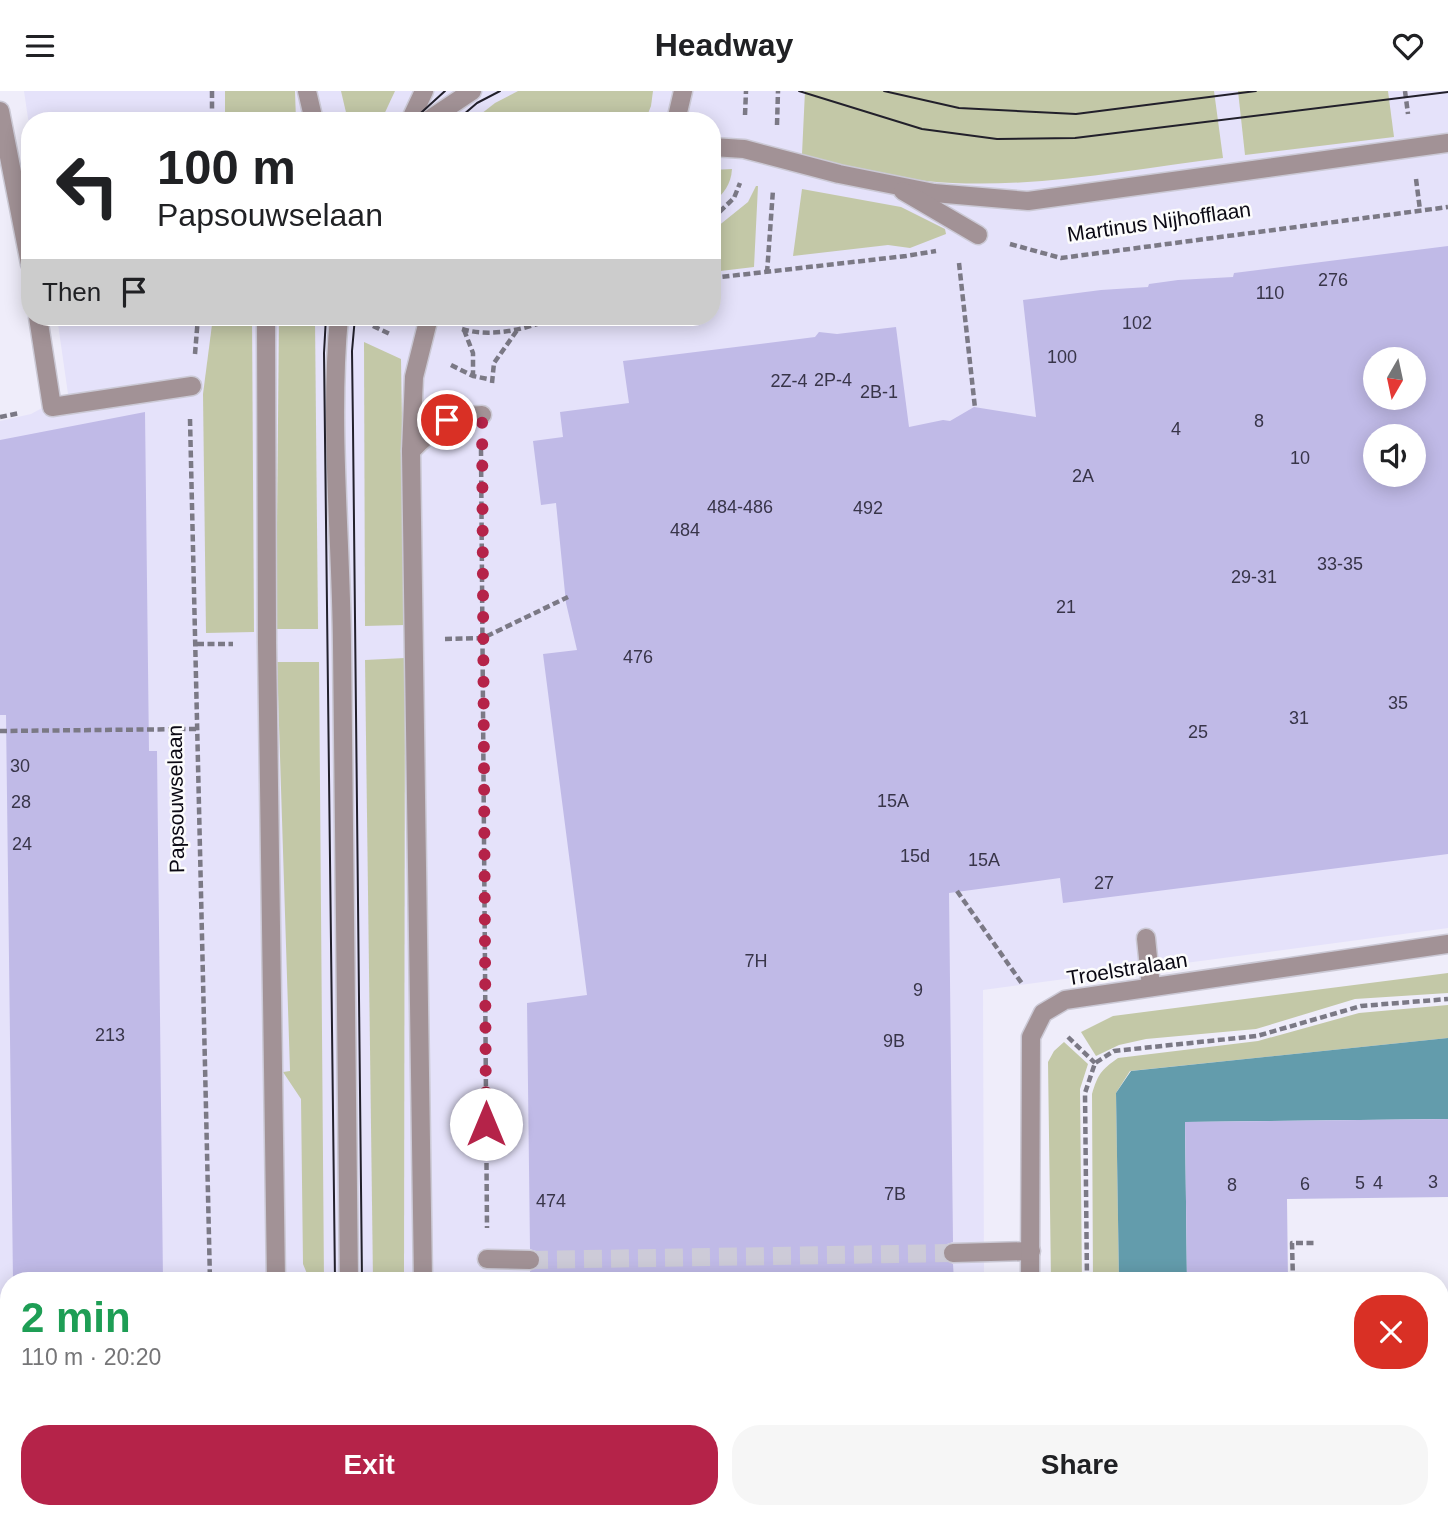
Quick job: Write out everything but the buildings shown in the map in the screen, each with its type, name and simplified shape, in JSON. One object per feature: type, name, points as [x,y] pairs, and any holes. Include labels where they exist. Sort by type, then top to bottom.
[{"type":"street","points":[[307,91],[312,112]]},
{"type":"street","points":[[415,112],[424,91]]},
{"type":"street","points":[[440,112],[472,91]]},
{"type":"street","points":[[678,112],[683,91]]},
{"type":"street","points":[[0,111],[17,202],[21,210]]},
{"type":"street","name":"Martinus Nijhofflaan","points":[[721,148],[744,149],[839,174],[934,193],[1028,201],[1448,143]]},
{"type":"street","name":"Martinus Nijhofflaan","points":[[891,184],[978,235]]},
{"type":"street","points":[[39,326],[52,407],[192,386]]},
{"type":"street","points":[[266,326],[267,643],[276,1272]]},
{"type":"street","points":[[339,326],[336,357],[336,429],[342,641],[349,1272]]},
{"type":"street","points":[[424,1272],[411,451],[414,377],[427,326]]},
{"type":"street","points":[[411,451],[428,433],[447,420],[482,415]]},
{"type":"street","points":[[1146,938],[1151,987]]},
{"type":"street","name":"Troelstralaan","points":[[1043,1013],[1065,1000],[1448,944]]},
{"type":"street","points":[[1030,1272],[1031,1037],[1043,1013]]},
{"type":"street","points":[[953,1253],[1031,1251]]},
{"type":"street","points":[[487,1259],[530,1260]]},
{"type":"path","points":[[212,91],[212,112]]},
{"type":"path","points":[[721,210],[734,198],[741,181],[744,149]]},
{"type":"path","name":"Martinus Nijhofflaan","points":[[978,235],[1061,258],[1448,207]]},
{"type":"path","points":[[721,277],[906,256]]},
{"type":"path","points":[[958,259],[975,408]]},
{"type":"path","name":"Papsouwselaan","points":[[197,326],[190,421],[211,1272]]},
{"type":"path","points":[[487,1259],[482,415],[473,395],[474,353],[464,330],[490,333],[528,326]]},
{"type":"path","points":[[482,415],[491,397],[494,363],[518,329]]},
{"type":"path","points":[[0,731],[197,729]]},
{"type":"path","points":[[957,891],[1043,1013],[1095,1063]]},
{"type":"path","points":[[1087,1272],[1086,1093],[1095,1063],[1114,1051],[1257,1036],[1361,1006],[1448,999]]},
{"type":"path","points":[[1293,1272],[1292,1243],[1316,1243]]},
{"type":"shaded area","points":[[24,91],[1448,91],[1448,928],[983,990],[984,1272],[0,1272],[0,421],[31,414],[68,394],[58,326],[721,326],[721,112],[27,112]]},
{"type":"green space","points":[[225,91],[295,91],[296,112],[225,112]]},
{"type":"green space","points":[[341,91],[395,91],[385,112],[346,112]]},
{"type":"green space","points":[[518,91],[653,91],[649,112],[484,112]]},
{"type":"green space","points":[[805,91],[1214,91],[1223,158],[1037,181],[962,183],[895,177],[802,154]]},
{"type":"green space","points":[[1238,91],[1388,91],[1394,137],[1245,155]]},
{"type":"green space","points":[[732,169],[730,179],[721,195],[721,170]]},
{"type":"green space","points":[[758,186],[754,267],[721,271],[721,224],[748,202]]},
{"type":"green space","points":[[802,189],[901,207],[945,229],[946,234],[910,248],[888,245],[793,256]]},
{"type":"green space","points":[[212,326],[252,326],[254,632],[206,633],[203,394]]},
{"type":"green space","points":[[279,326],[315,326],[318,629],[276,629]]},
{"type":"green space","points":[[364,342],[401,359],[405,625],[365,626]]},
{"type":"green space","points":[[405,658],[404,1272],[373,1272],[365,660]]},
{"type":"green space","points":[[277,662],[319,662],[324,1272],[306,1272],[303,1264],[301,1099],[283,1072],[290,1071]]},
{"type":"green space","points":[[1448,973],[1448,993],[1355,999],[1256,1029],[1146,1039],[1119,1045],[1096,1056],[1081,1032],[1113,1016]]},
{"type":"green space","points":[[1448,1005],[1448,1038],[1130,1071],[1116,1093],[1119,1272],[1093,1272],[1092,1094],[1104,1069],[1118,1058],[1258,1041],[1359,1013]]},
{"type":"green space","points":[[1064,1042],[1088,1064],[1080,1089],[1082,1272],[1051,1272],[1048,1062],[1054,1051]]},
{"type":"water","points":[[1448,1038],[1448,1119],[1185,1122],[1187,1272],[1119,1272],[1116,1093],[1131,1071]]},
{"type":"tunnel","points":[[530,1260],[953,1253]]},
{"type":"tram line","points":[[422,112],[445,91]]},
{"type":"tram line","points":[[466,112],[500,91]]},
{"type":"tram line","points":[[799,91],[922,129],[997,139],[1075,138],[1448,92]]},
{"type":"tram line","points":[[884,91],[959,108],[1076,114],[1256,91]]},
{"type":"tram line","points":[[326,326],[335,1272]]},
{"type":"tram line","points":[[354,326],[352,351],[362,1272]]},
{"type":"route","points":[[447,420],[482,415],[486,1124]]}]
